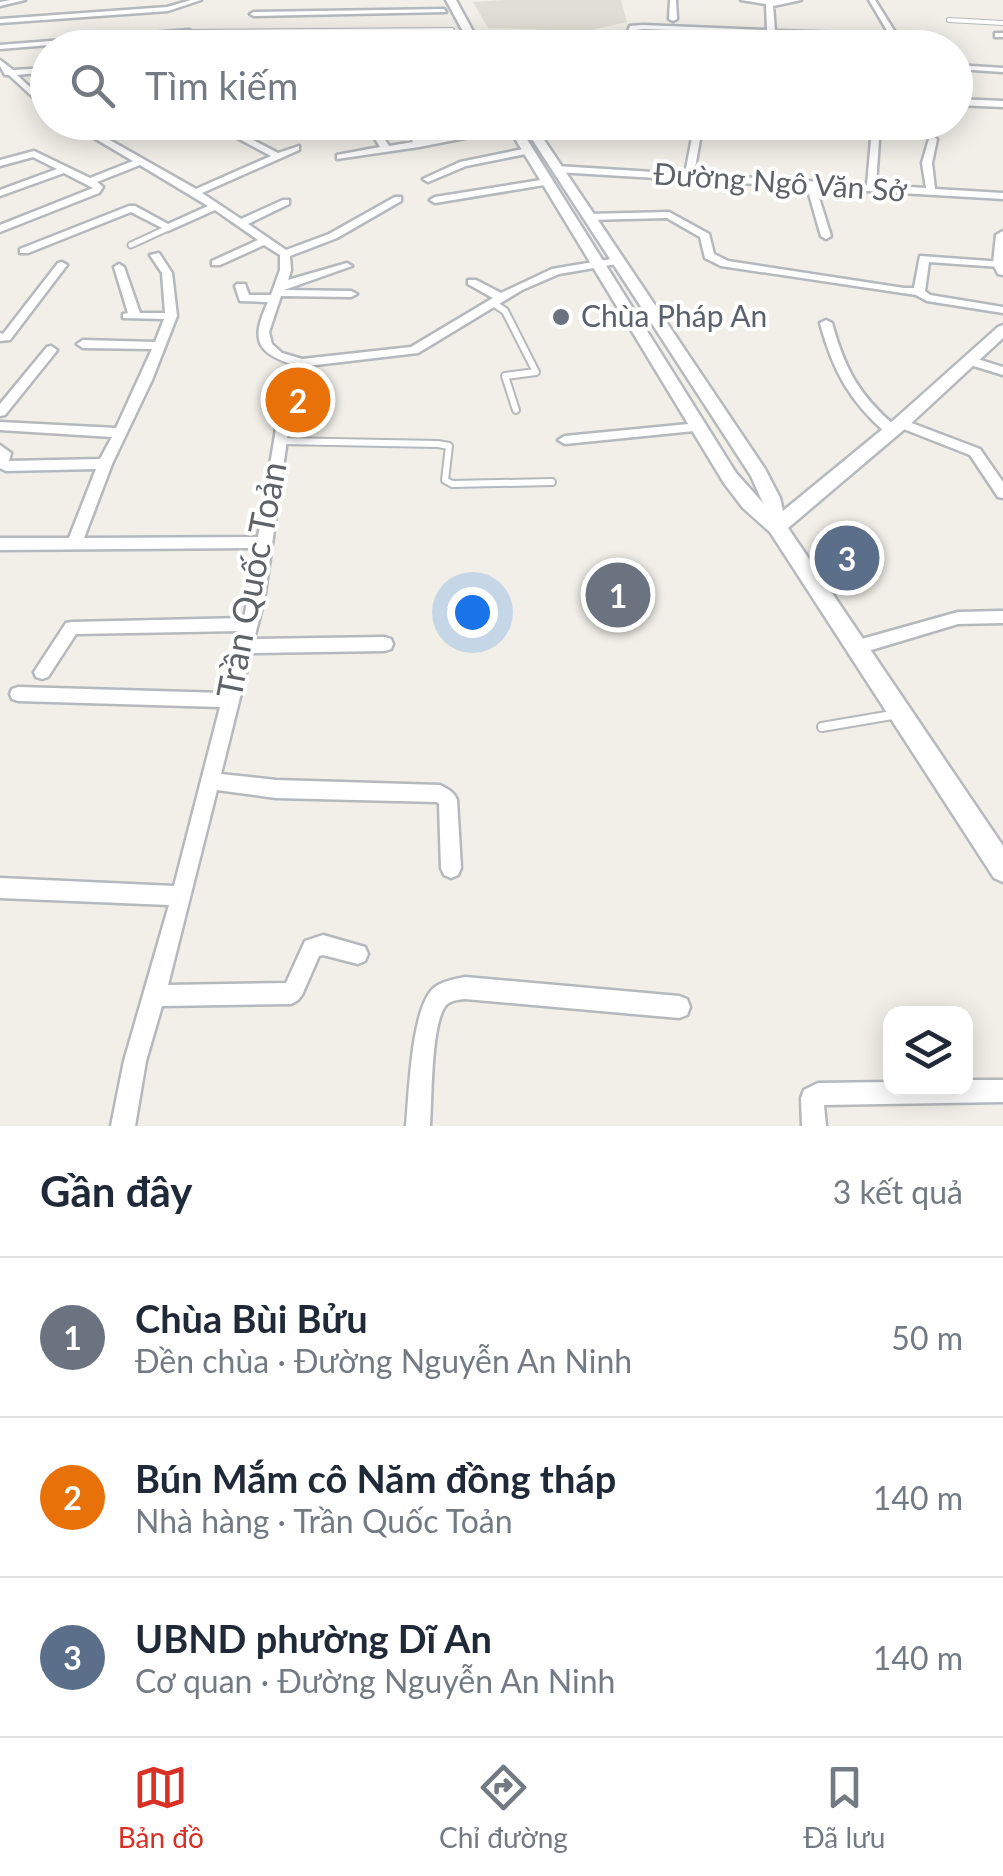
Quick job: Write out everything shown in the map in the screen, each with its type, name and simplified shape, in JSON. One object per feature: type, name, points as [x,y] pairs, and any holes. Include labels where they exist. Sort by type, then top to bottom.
[{"type":"main road","points":[[438,0],[453,30]]},
{"type":"main road","points":[[450,0],[467,30]]},
{"type":"main road","points":[[524,140],[528,151],[588,217],[759,474],[771,498],[778,527]]},
{"type":"main road","points":[[529,140],[598,264],[740,493],[778,527],[1003,870]]},
{"type":"main road","points":[[1002,268],[1003,235]]},
{"type":"main road","points":[[778,527],[1003,330]]},
{"type":"street","points":[[0,4],[23,0],[17,21]]},
{"type":"street","points":[[152,10],[154,0]]},
{"type":"street","points":[[0,21],[181,7],[198,0]]},
{"type":"street","points":[[673,0],[673,19]]},
{"type":"street","points":[[744,0],[798,0]]},
{"type":"street","points":[[872,0],[890,30]]},
{"type":"street","points":[[771,30],[772,2]]},
{"type":"street","points":[[254,14],[444,11]]},
{"type":"street","points":[[632,30],[704,30]]},
{"type":"street","points":[[0,46],[30,44]]},
{"type":"street","points":[[0,62],[30,91]]},
{"type":"street","points":[[973,68],[1003,70]]},
{"type":"street","points":[[8,73],[30,71]]},
{"type":"street","points":[[973,103],[1003,104]]},
{"type":"street","points":[[103,140],[196,192],[286,254]]},
{"type":"street","points":[[247,140],[278,156]]},
{"type":"street","points":[[380,140],[386,150]]},
{"type":"street","points":[[418,140],[420,144]]},
{"type":"street","points":[[340,157],[440,140]]},
{"type":"street","points":[[689,177],[696,140]]},
{"type":"street","points":[[871,189],[875,140]]},
{"type":"street","points":[[931,192],[927,163],[934,140]]},
{"type":"street","points":[[196,192],[296,148]]},
{"type":"street","points":[[428,178],[463,164],[528,151]]},
{"type":"street","points":[[0,162],[31,154],[98,189],[0,229]]},
{"type":"street","points":[[90,182],[140,162]]},
{"type":"street","points":[[0,193],[65,170]]},
{"type":"street","name":"Đường Ngô Văn Sở","points":[[435,200],[552,175],[689,177],[1003,196]]},
{"type":"street","points":[[811,186],[826,236]]},
{"type":"street","points":[[286,254],[333,236],[398,200]]},
{"type":"street","points":[[241,223],[286,202]]},
{"type":"street","points":[[24,250],[132,208],[168,228],[216,206]]},
{"type":"street","points":[[588,217],[669,214],[706,236],[709,256],[724,264],[919,292],[927,298],[1003,310]]},
{"type":"street","points":[[216,263],[266,240]]},
{"type":"street","points":[[286,254],[263,338],[269,350],[284,360],[302,364],[414,350],[556,271],[618,261]]},
{"type":"street","points":[[74,544],[104,464],[171,316],[167,272],[155,255]]},
{"type":"street","points":[[919,292],[924,258],[1002,268]]},
{"type":"street","points":[[0,337],[6,338],[62,265]]},
{"type":"street","points":[[241,286],[244,299],[278,292],[346,266]]},
{"type":"street","points":[[119,267],[131,316],[171,316]]},
{"type":"street","points":[[472,282],[497,301]]},
{"type":"street","points":[[278,292],[351,294]]},
{"type":"street","points":[[826,323],[838,370],[868,412],[896,426],[975,452],[1003,493]]},
{"type":"street","points":[[83,344],[160,346]]},
{"type":"street","points":[[0,412],[52,350]]},
{"type":"street","points":[[971,362],[1003,371]]},
{"type":"street","name":"Trần Quốc Toản","points":[[123,1126],[134,1062],[182,896],[249,624],[286,405],[302,364]]},
{"type":"street","points":[[0,426],[120,432]]},
{"type":"street","points":[[565,440],[699,427]]},
{"type":"street","points":[[0,450],[4,453],[2,464],[6,466],[104,464]]},
{"type":"street","points":[[0,544],[264,542]]},
{"type":"street","points":[[858,647],[958,618],[1003,617]]},
{"type":"street","points":[[42,672],[72,628],[249,624]]},
{"type":"street","points":[[242,646],[385,644]]},
{"type":"street","points":[[18,694],[229,700]]},
{"type":"street","points":[[209,781],[276,789],[440,794],[448,800],[450,811],[451,868]]},
{"type":"street","points":[[0,888],[182,896]]},
{"type":"street","points":[[154,996],[291,993],[302,980],[304,960],[312,948],[323,945],[358,954]]},
{"type":"street","points":[[418,1126],[430,1019],[437,1000],[448,990],[465,988],[679,1007]]},
{"type":"street","points":[[814,1126],[812,1098],[818,1094],[1003,1091]]},
{"type":"lane","points":[[949,20],[1003,23]]},
{"type":"lane","points":[[131,245],[168,228]]},
{"type":"lane","points":[[497,301],[536,372],[505,376],[516,410]]},
{"type":"lane","points":[[280,441],[438,444],[449,446],[445,480],[452,484],[552,482]]},
{"type":"lane","points":[[822,727],[902,714]]},
{"type":"shaded area","points":[[621,0],[627,22],[591,30],[488,28],[473,2]]},
{"type":"place","name":"Chùa Pháp An","points":[[561,317]]},
{"type":"place","name":"Bún Mắm cô Năm đồng tháp","points":[[298,400]]},
{"type":"place","name":"UBND phường Dĩ An","points":[[847,558]]},
{"type":"place","name":"Chùa Bùi Bửu","points":[[618,595]]}]
